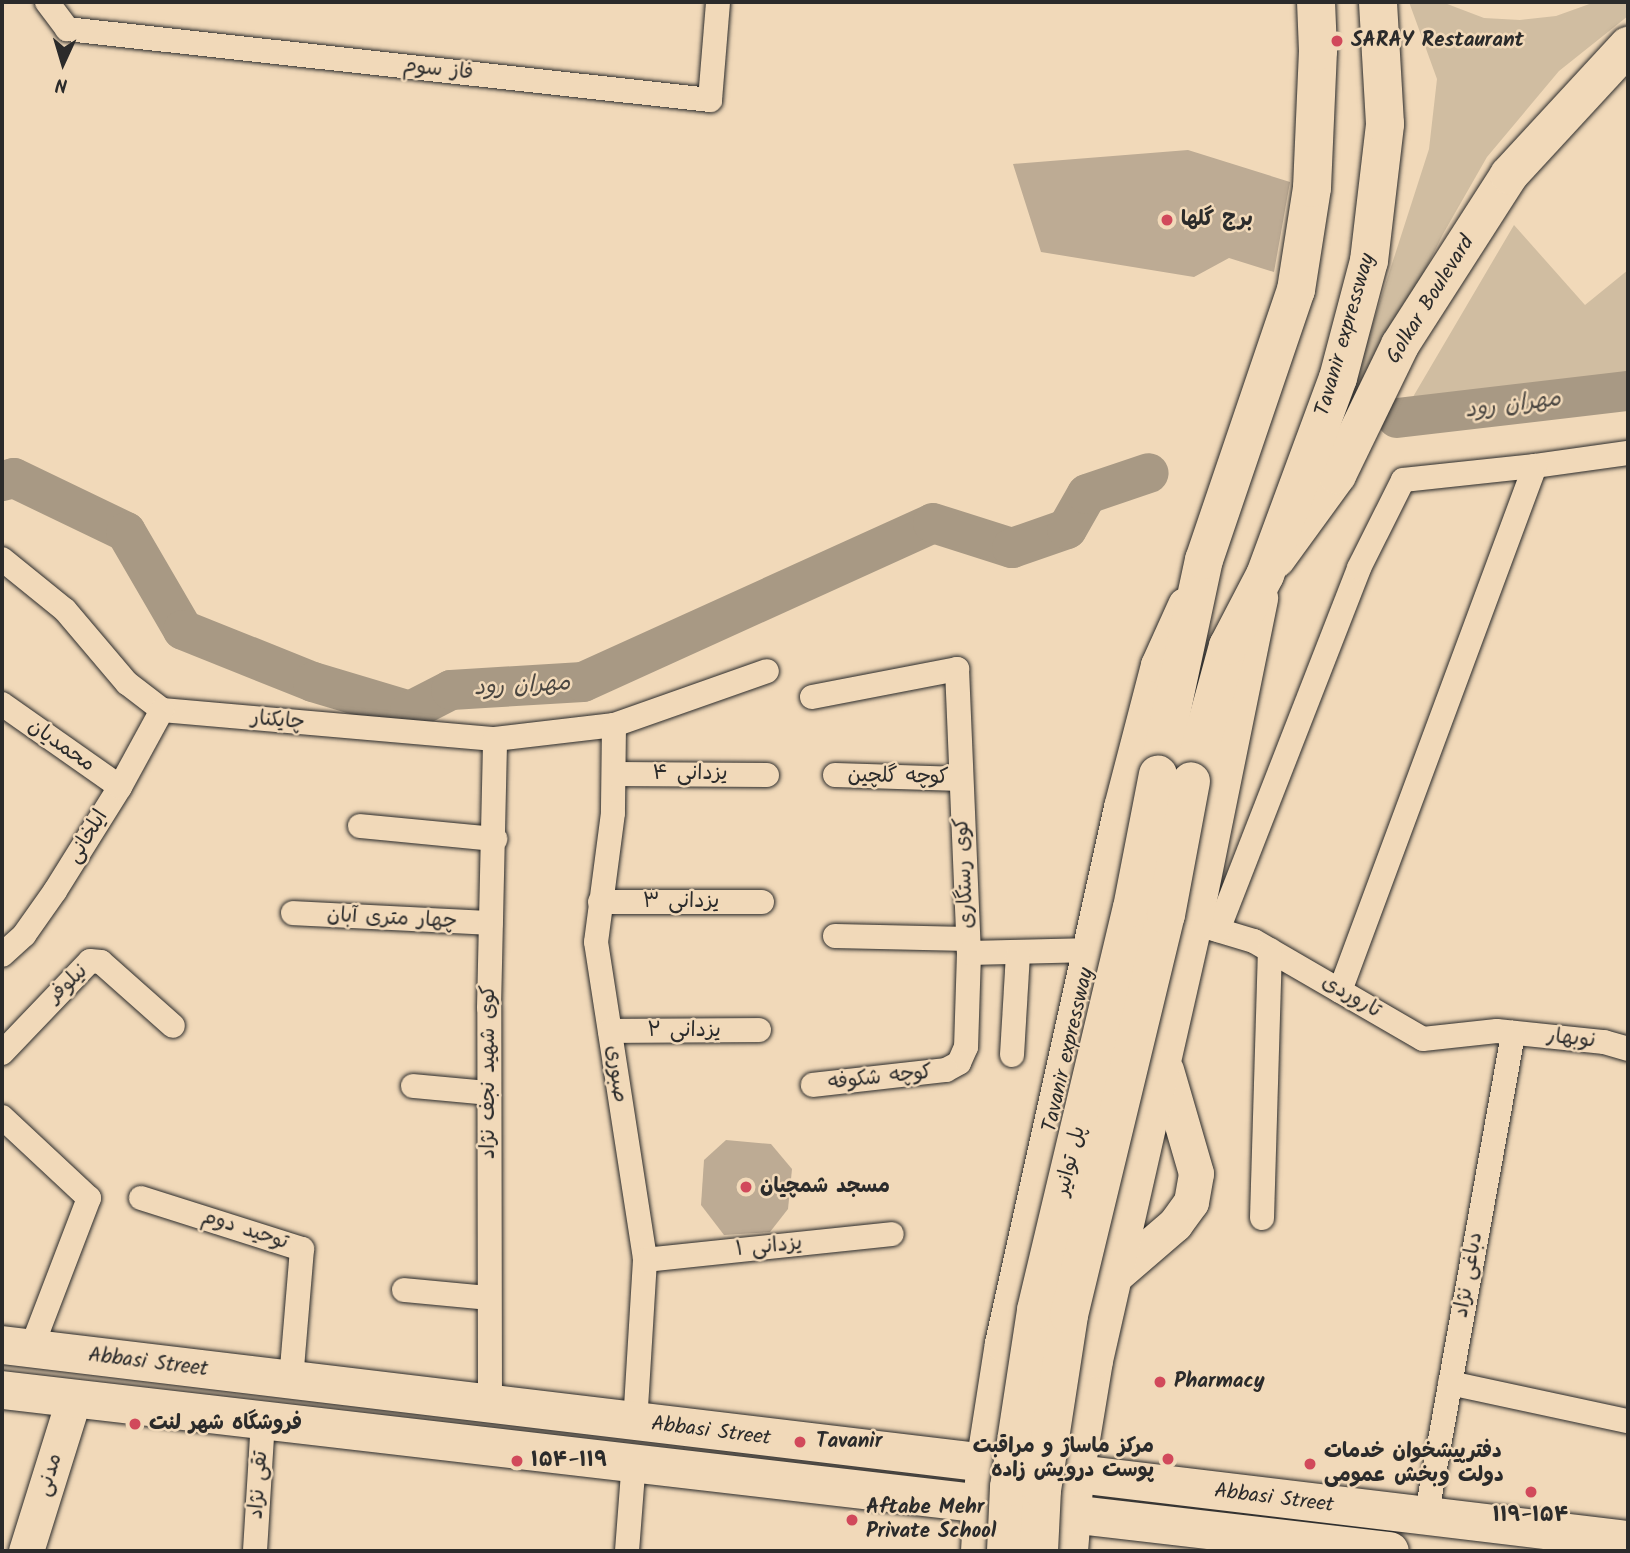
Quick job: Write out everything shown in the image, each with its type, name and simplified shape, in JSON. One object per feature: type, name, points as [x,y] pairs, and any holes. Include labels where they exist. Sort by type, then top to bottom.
[{"type":"main road","name":"Tavanir expressway","points":[[1175,778],[1204,560],[1296,290],[1312,188],[1318,51],[1316,2]]},
{"type":"main road","name":"Tavanir expressway","points":[[1175,778],[1228,646],[1265,575],[1338,378],[1369,261],[1385,124],[1378,2]]},
{"type":"main road","name":"Golkar Boulevard","points":[[1265,575],[1337,475],[1399,345],[1509,175],[1628,47]]},
{"type":"main road","name":"پل توانیر","points":[[1006,1551],[1009,1487],[1035,1310],[1132,908],[1175,778]]},
{"type":"main road","name":"پل توانیر","points":[[1039,1551],[1042,1490],[1069,1315],[1166,915],[1175,778]]},
{"type":"main road","name":"Abbasi Street","points":[[17,1347],[1426,1518],[1628,1540]]},
{"type":"main road","points":[[242,1374],[251,1418]]},
{"type":"main road","name":"Abbasi Street","points":[[2,1390],[634,1461],[1341,1548],[1390,1551]]},
{"type":"street","name":"فاز سوم","points":[[47,2],[67,29],[710,100],[718,2]]},
{"type":"street","points":[[1206,927],[1359,568],[1403,480],[1628,453]]},
{"type":"street","points":[[1340,991],[1535,466]]},
{"type":"street","points":[[2,559],[65,610],[127,683],[162,710]]},
{"type":"street","name":"Tavanir expressway","points":[[978,1551],[984,1464],[1002,1343],[1093,950],[1121,807],[1158,666],[1204,560]]},
{"type":"street","name":"Tavanir expressway","points":[[1070,1551],[1076,1475],[1095,1360],[1117,1274],[1164,1059],[1206,927],[1265,575]]},
{"type":"street","name":"کوی رستگاری","points":[[812,697],[957,669],[969,946],[1018,953],[1093,950]]},
{"type":"street","name":"چایکنار","points":[[162,710],[495,739],[614,724],[767,671]]},
{"type":"street","name":"محمدیان","points":[[2,705],[120,787]]},
{"type":"street","name":"ایلخانی","points":[[2,955],[24,935],[120,787],[162,710]]},
{"type":"street","name":"صبوری","points":[[614,724],[613,813],[596,942],[645,1260],[635,1423]]},
{"type":"street","name":"کوی شهید نجف نژاد","points":[[489,1404],[489,1093],[495,739]]},
{"type":"street","name":"یزدانی ۴","points":[[614,774],[767,775]]},
{"type":"street","name":"کوچه گلچین","points":[[835,775],[961,779]]},
{"type":"street","points":[[360,825],[495,839]]},
{"type":"street","name":"یزدانی ۳","points":[[600,902],[762,902]]},
{"type":"street","name":"چهار متری آبان","points":[[293,913],[491,923]]},
{"type":"street","name":"تاروردی","points":[[1206,927],[1270,950],[1423,1039],[1513,1033]]},
{"type":"street","points":[[835,936],[969,946]]},
{"type":"street","name":"کوچه شکوفه","points":[[813,1085],[946,1070],[960,1063],[966,1046],[969,946]]},
{"type":"street","points":[[1262,1218],[1270,950]]},
{"type":"street","points":[[1012,1055],[1018,953]]},
{"type":"street","name":"نیلوفر","points":[[2,1053],[90,961],[102,962],[173,1026]]},
{"type":"street","name":"یزدانی ۲","points":[[610,1031],[759,1031]]},
{"type":"street","name":"نوبهار","points":[[1513,1033],[1604,1042],[1628,1049]]},
{"type":"street","name":"دباغی نژاد","points":[[1426,1518],[1513,1033]]},
{"type":"street","points":[[1117,1274],[1175,1224],[1191,1202],[1196,1173],[1174,1108],[1164,1059]]},
{"type":"street","points":[[413,1086],[489,1093]]},
{"type":"street","points":[[2,1116],[89,1198],[17,1347]]},
{"type":"street","name":"توحید دوم","points":[[141,1198],[302,1249],[291,1380]]},
{"type":"street","name":"یزدانی ۱","points":[[645,1260],[892,1234]]},
{"type":"street","points":[[404,1290],[489,1298]]},
{"type":"street","points":[[1002,1343],[1018,1360],[1043,1371],[1073,1370],[1095,1360]]},
{"type":"street","points":[[1450,1383],[1628,1421]]},
{"type":"street","name":"مدنی","points":[[26,1551],[74,1398]]},
{"type":"street","name":"تقی نژاد","points":[[251,1418],[255,1551]]},
{"type":"street","points":[[627,1551],[634,1461]]},
{"type":"shaded area","points":[[1409,2],[1442,2],[1484,18],[1520,20],[1556,16],[1595,2],[1628,2],[1628,16],[1559,71],[1487,157],[1443,234],[1325,472],[1429,149],[1437,79]]},
{"type":"shaded area","points":[[1514,225],[1585,305],[1628,270],[1628,376],[1410,402]]},
{"type":"building","name":"برج گلها","points":[[1188,150],[1290,182],[1274,272],[1229,258],[1194,277],[1041,252],[1013,164]]},
{"type":"building","name":"مسجد شمچیان","points":[[726,1140],[771,1144],[792,1169],[788,1209],[770,1232],[724,1235],[701,1205],[704,1160]]},
{"type":"waterway","name":"مهران رود","points":[[1397,418],[1628,391]]},
{"type":"waterway","name":"مهران رود","points":[[2,481],[14,478],[126,532],[183,630],[313,682],[410,711],[451,690],[583,682],[933,523],[1012,548],[1067,529],[1087,494],[1149,473]]},
{"type":"place","name":"SARAY Restaurant","points":[[1337,41]]},
{"type":"place","name":"برج گلها","points":[[1167,220]]},
{"type":"place","name":"مسجد شمچیان","points":[[746,1187]]},
{"type":"place","name":"Pharmacy","points":[[1160,1382]]},
{"type":"place","name":"فروشگاه شهر لنت","points":[[135,1424]]},
{"type":"place","name":"Tavanir","points":[[800,1442]]},
{"type":"place","name":"مرکز ماساژ و مراقبت پوست درویش زاده","points":[[1168,1459]]},
{"type":"place","name":"۱۵۴-۱۱۹","points":[[517,1461]]},
{"type":"place","name":"دفترپیشخوان خدمات دولت وبخش عمومی","points":[[1310,1464]]},
{"type":"place","name":"۱۱۹-۱۵۴","points":[[1531,1492]]},
{"type":"place","name":"Aftabe Mehr Private School","points":[[852,1520]]}]
